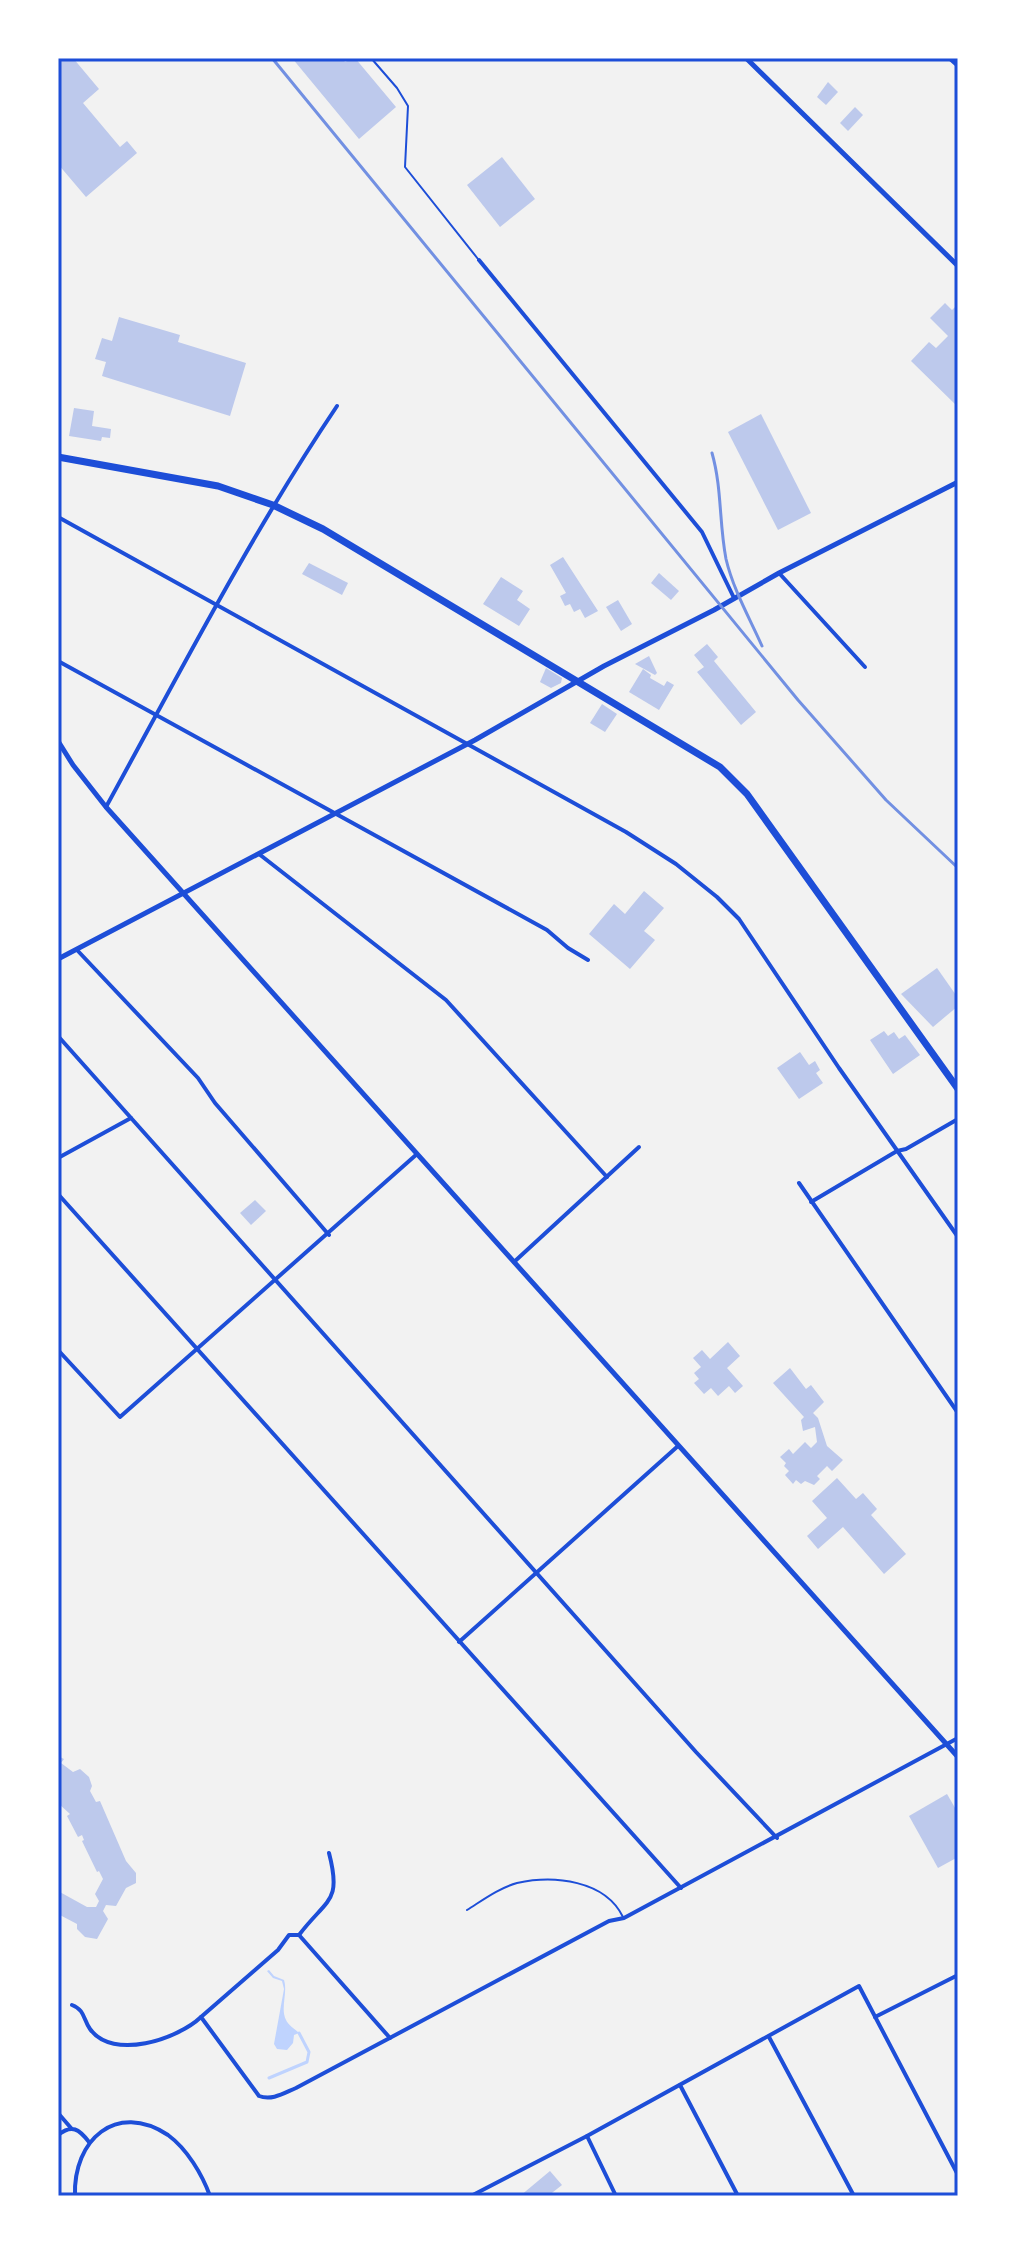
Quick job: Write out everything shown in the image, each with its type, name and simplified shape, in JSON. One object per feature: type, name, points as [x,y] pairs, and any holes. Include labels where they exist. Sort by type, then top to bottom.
[{"type":"main road","points":[[58,457],[218,486],[273,505],[323,529],[720,767],[742,787],[958,1089]]},
{"type":"street","points":[[746,58],[958,266]]},
{"type":"street","points":[[949,58],[958,66]]},
{"type":"street","points":[[479,260],[702,532],[734,598]]},
{"type":"street","points":[[106,807],[273,505],[337,406]]},
{"type":"street","points":[[58,959],[468,744],[779,573],[958,482]]},
{"type":"street","points":[[58,517],[626,832],[676,864],[739,919],[958,1237]]},
{"type":"street","points":[[779,573],[865,667]]},
{"type":"street","points":[[58,661],[547,930],[588,960]]},
{"type":"street","points":[[58,741],[106,807],[958,1757]]},
{"type":"street","points":[[259,854],[446,1000],[607,1177]]},
{"type":"street","points":[[77,950],[198,1078],[215,1103],[329,1235]]},
{"type":"street","points":[[58,1036],[696,1752],[777,1838]]},
{"type":"street","points":[[58,1158],[131,1118]]},
{"type":"street","points":[[811,1202],[958,1119]]},
{"type":"street","points":[[514,1262],[639,1147]]},
{"type":"street","points":[[58,1350],[120,1417],[417,1154]]},
{"type":"street","points":[[799,1183],[958,1413]]},
{"type":"street","points":[[58,1194],[681,1888]]},
{"type":"street","points":[[459,1642],[678,1446]]},
{"type":"street","points":[[201,2017],[259,2096],[272,2098],[609,1921],[624,1918],[777,1838],[958,1738]]},
{"type":"street","points":[[299,1935],[333,1894],[336,1879],[329,1853]]},
{"type":"street","points":[[72,2005],[87,2018],[89,2028],[105,2041],[137,2045],[171,2036],[191,2027],[278,1950],[289,1935],[299,1935],[390,2038]]},
{"type":"street","points":[[875,2017],[958,1975]]},
{"type":"street","points":[[471,2196],[587,2136],[859,1986],[958,2175]]},
{"type":"street","points":[[769,2037],[854,2196]]},
{"type":"street","points":[[679,2085],[738,2196]]},
{"type":"street","points":[[58,2113],[71,2128],[81,2131],[89,2142]]},
{"type":"street","points":[[75,2196],[77,2172],[89,2142],[106,2128],[122,2122],[138,2122],[153,2127],[183,2149],[210,2196]]},
{"type":"street","points":[[58,2135],[71,2128]]},
{"type":"street","points":[[587,2136],[616,2196]]},
{"type":"lane","points":[[371,58],[408,106],[405,167],[479,260]]},
{"type":"lane","points":[[467,1910],[517,1883],[548,1880],[581,1884],[600,1892],[618,1907],[624,1918]]},
{"type":"water","points":[[269,1970],[284,1980],[285,1990],[284,2015],[288,2024],[299,2033],[294,2035],[293,2043],[287,2050],[277,2049],[274,2044],[284,1989],[282,1981],[273,1978]]},
{"type":"building","points":[[58,58],[73,58],[99,89],[83,103],[120,147],[127,141],[137,153],[86,197],[58,164]]},
{"type":"building","points":[[292,58],[342,58],[345,62],[355,58],[396,107],[359,139]]},
{"type":"building","points":[[828,82],[838,92],[826,105],[817,97]]},
{"type":"building","points":[[855,107],[863,115],[848,131],[840,123]]},
{"type":"building","points":[[502,157],[535,199],[500,227],[467,185]]},
{"type":"building","points":[[945,303],[952,310],[958,304],[958,407],[911,361],[929,342],[936,348],[948,336],[930,318]]},
{"type":"building","points":[[119,317],[180,335],[178,342],[246,363],[230,416],[102,376],[106,362],[95,359],[102,338],[112,341]]},
{"type":"building","points":[[74,408],[94,411],[92,426],[111,429],[110,438],[102,437],[101,441],[69,436]]},
{"type":"building","points":[[761,414],[811,513],[778,530],[728,432]]},
{"type":"building","points":[[563,557],[598,611],[585,618],[580,609],[574,612],[570,604],[565,606],[560,596],[566,593],[550,565]]},
{"type":"building","points":[[309,563],[348,583],[342,595],[302,574]]},
{"type":"building","points":[[659,573],[679,591],[671,600],[651,583]]},
{"type":"building","points":[[501,577],[523,591],[517,600],[530,609],[519,626],[483,604]]},
{"type":"building","points":[[618,600],[632,624],[621,631],[606,607]]},
{"type":"building","points":[[707,644],[718,657],[714,661],[756,712],[741,725],[697,672],[704,667],[694,655]]},
{"type":"building","points":[[649,656],[657,673],[655,675],[635,664]]},
{"type":"building","points":[[546,668],[562,678],[561,683],[551,688],[540,682]]},
{"type":"building","points":[[643,669],[651,675],[650,678],[664,686],[667,681],[674,685],[659,710],[629,692]]},
{"type":"building","points":[[602,704],[617,714],[605,732],[590,723]]},
{"type":"building","points":[[644,891],[664,908],[644,931],[655,940],[630,969],[589,934],[614,904],[625,914]]},
{"type":"building","points":[[937,968],[958,998],[958,1006],[933,1027],[901,994]]},
{"type":"building","points":[[884,1031],[888,1036],[894,1032],[899,1039],[905,1035],[920,1055],[893,1074],[870,1040]]},
{"type":"building","points":[[800,1052],[809,1065],[815,1061],[820,1070],[816,1073],[823,1083],[799,1099],[777,1068]]},
{"type":"building","points":[[255,1200],[266,1211],[251,1225],[240,1213]]},
{"type":"building","points":[[728,1342],[740,1356],[727,1368],[743,1386],[735,1393],[729,1386],[718,1396],[711,1388],[704,1394],[694,1383],[699,1379],[694,1373],[701,1367],[693,1358],[702,1350],[710,1359]]},
{"type":"building","points":[[790,1368],[806,1389],[811,1385],[824,1402],[813,1413],[818,1418],[827,1446],[843,1460],[832,1471],[827,1466],[817,1476],[820,1479],[814,1485],[805,1481],[801,1484],[796,1480],[793,1484],[785,1475],[789,1471],[780,1457],[789,1449],[793,1454],[805,1442],[811,1448],[817,1442],[815,1427],[803,1431],[801,1420],[804,1417],[773,1383]]},
{"type":"building","points":[[837,1478],[856,1499],[863,1493],[877,1509],[871,1515],[906,1554],[884,1574],[843,1527],[818,1549],[807,1536],[827,1518],[812,1501]]},
{"type":"building","points":[[58,1756],[64,1759],[61,1763],[73,1772],[80,1769],[89,1777],[90,1791],[96,1802],[100,1801],[126,1861],[136,1873],[136,1883],[126,1888],[116,1906],[106,1905],[103,1911],[108,1919],[97,1939],[85,1937],[77,1929],[77,1924],[58,1914],[58,1891],[87,1907],[96,1907],[99,1901],[95,1894],[103,1879],[82,1841],[82,1835],[78,1837],[67,1816],[70,1814],[58,1803]]},
{"type":"building","points":[[947,1794],[958,1813],[958,1857],[938,1868],[909,1816]]},
{"type":"building","points":[[550,2171],[562,2185],[548,2196],[520,2196]]},
{"type":"waterway","points":[[269,2078],[307,2062],[309,2052],[299,2033]]},
{"type":"railway","points":[[272,58],[798,700],[886,800],[958,868]]},
{"type":"railway","points":[[712,453],[726,559],[737,592],[762,646]]}]
